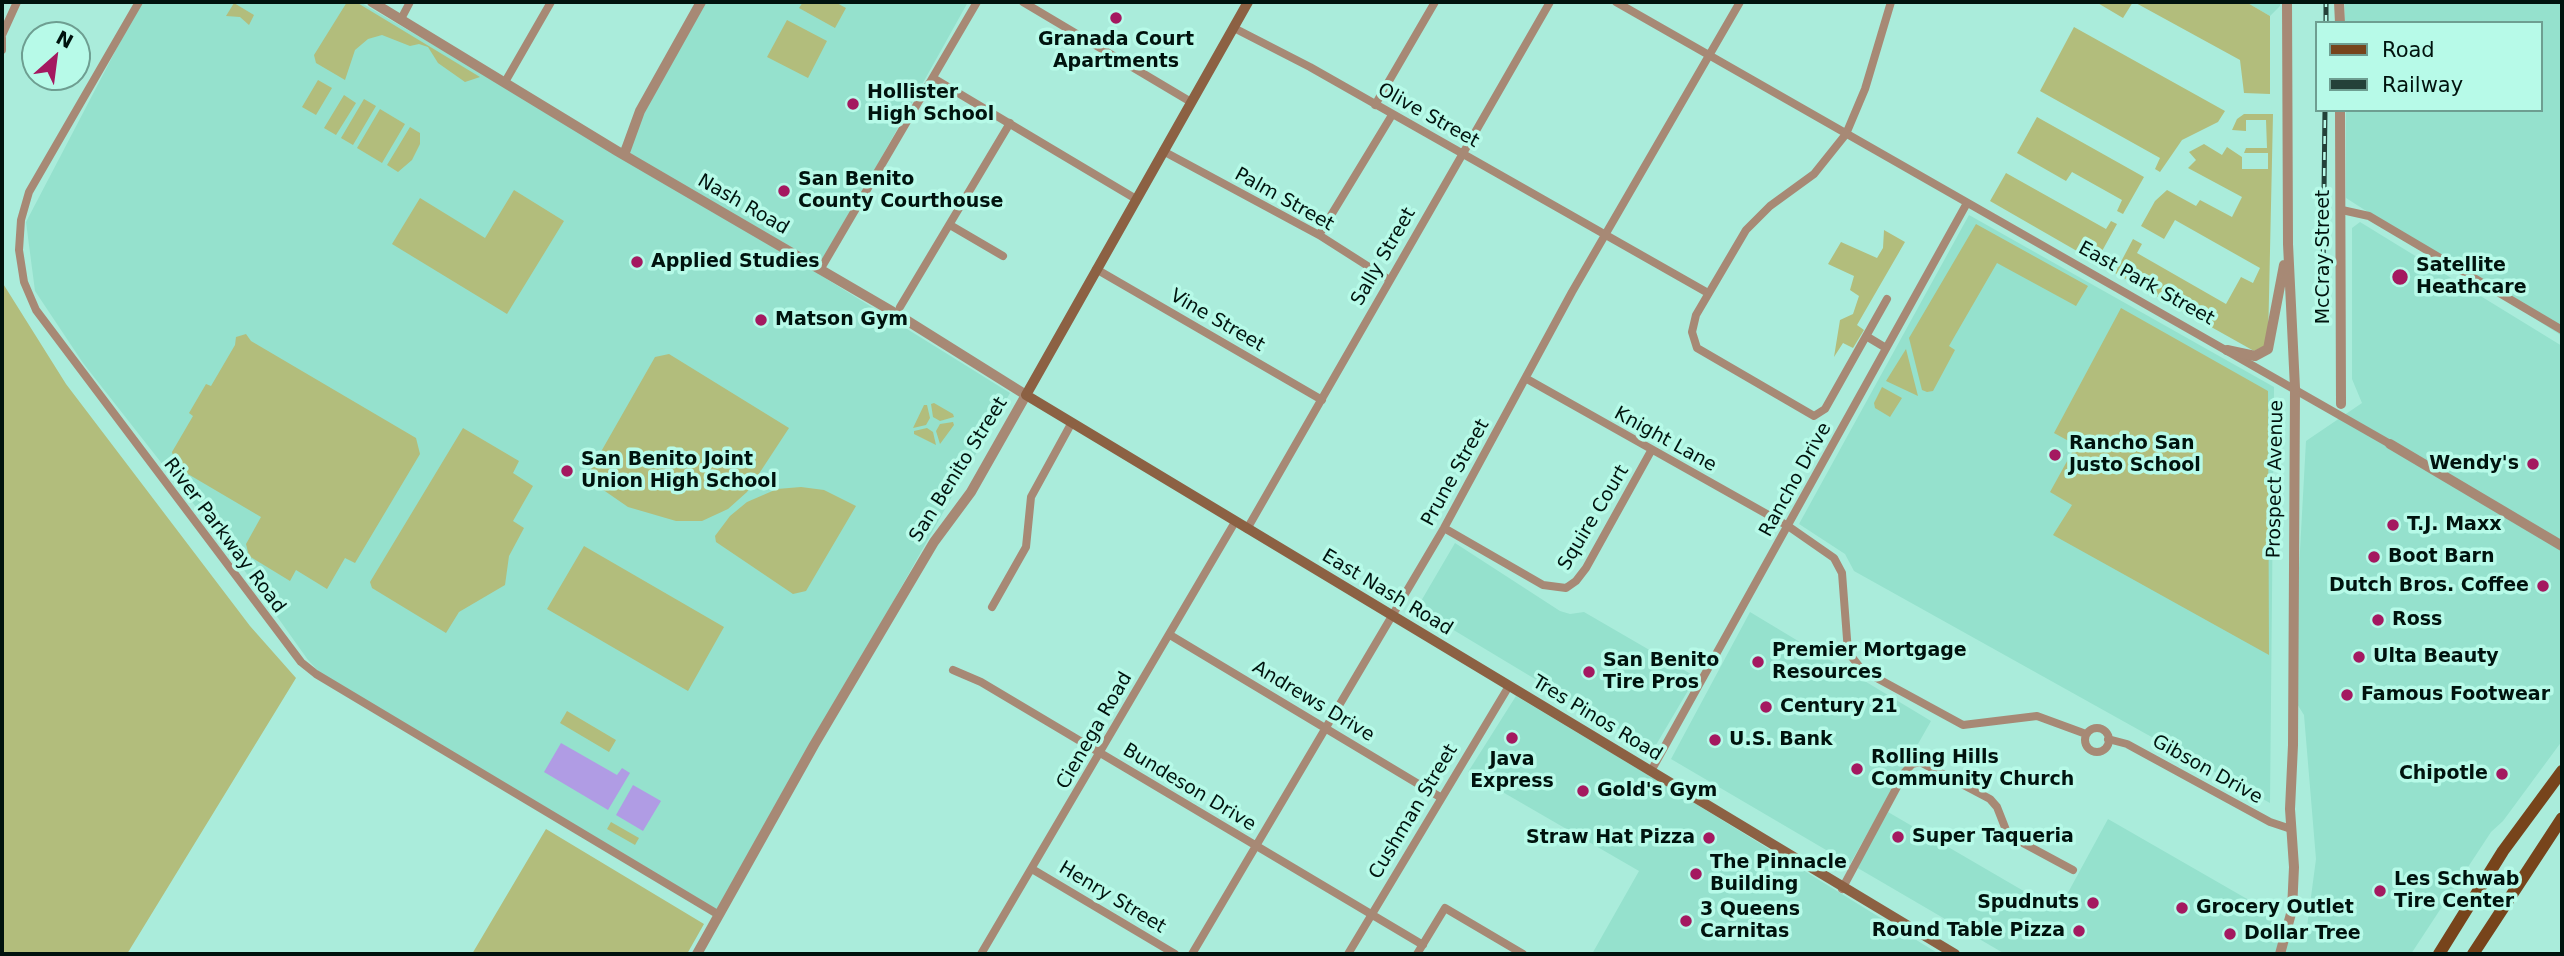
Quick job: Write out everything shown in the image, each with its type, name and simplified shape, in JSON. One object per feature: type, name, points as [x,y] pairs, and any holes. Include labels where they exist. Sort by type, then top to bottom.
[{"type":"main road","name":"San Benito Street","points":[[1026,395],[1248,2]]},
{"type":"main road","name":"Nash Road","points":[[1026,395],[1247,529]]},
{"type":"main road","name":"East Nash Road","points":[[1247,529],[1509,686]]},
{"type":"main road","name":"Tres Pinos Road","points":[[1509,686],[1842,889],[1955,954]]},
{"type":"main road","points":[[2439,954],[2503,851],[2562,771]]},
{"type":"main road","points":[[2473,954],[2562,818]]},
{"type":"street","points":[[2,50],[2,36],[17,2]]},
{"type":"street","name":"River Parkway Road","points":[[139,2],[29,192],[22,220],[19,250],[24,282],[36,310],[301,662],[316,674],[719,915]]},
{"type":"street","name":"Nash Road","points":[[372,2],[1026,395]]},
{"type":"street","points":[[401,19],[410,2]]},
{"type":"street","points":[[505,82],[551,2]]},
{"type":"street","points":[[624,155],[640,111],[700,2]]},
{"type":"street","points":[[820,270],[977,2]]},
{"type":"street","points":[[1023,2],[1191,102]]},
{"type":"street","points":[[1375,105],[1435,2]]},
{"type":"street","name":"Sally Street","points":[[1247,529],[1388,279],[1550,2]]},
{"type":"street","name":"East Park Street","points":[[1616,2],[2295,388],[2562,546]]},
{"type":"street","name":"Prune Street","points":[[1192,954],[1444,528],[1604,235],[1740,2]]},
{"type":"street","points":[[1887,299],[1825,409],[1814,416],[1697,348],[1692,332],[1696,315],[1746,230],[1770,206],[1814,174],[1846,134],[1866,89],[1891,2]]},
{"type":"street","name":"Prospect Avenue","points":[[2280,954],[2294,895],[2291,829],[2295,388],[2288,244],[2287,2]]},
{"type":"street","points":[[2339,2],[2340,21]]},
{"type":"street","name":"Olive Street","points":[[1234,28],[1462,153],[1708,293]]},
{"type":"street","points":[[933,78],[1136,199]]},
{"type":"street","name":"McCray Street","points":[[2340,112],[2341,404]]},
{"type":"street","points":[[1318,235],[1392,115]]},
{"type":"street","points":[[900,307],[1010,123]]},
{"type":"street","name":"Palm Street","points":[[1163,151],[1318,235],[1388,279]]},
{"type":"street","name":"Rancho Drive","points":[[1651,771],[1967,203]]},
{"type":"street","points":[[2342,210],[2369,216],[2562,330]]},
{"type":"street","points":[[950,225],[1003,256]]},
{"type":"street","points":[[2227,350],[2255,356],[2268,349],[2288,244]]},
{"type":"street","name":"Vine Street","points":[[1096,269],[1322,400]]},
{"type":"street","points":[[1866,336],[1886,348]]},
{"type":"street","name":"Knight Lane","points":[[1527,379],[1788,526]]},
{"type":"street","name":"San Benito Street","points":[[697,954],[790,787],[934,542],[971,492],[1026,395]]},
{"type":"street","points":[[992,607],[1026,547],[1031,497],[1072,424]]},
{"type":"street","name":"Squire Court","points":[[1444,528],[1543,585],[1566,588],[1576,581],[1586,568],[1651,451]]},
{"type":"street","name":"Cienega Road","points":[[981,954],[1235,522]]},
{"type":"street","points":[[1788,526],[1828,553],[1839,566],[1848,652],[1862,670],[1963,725],[2037,716],[2086,734],[2100,728],[2108,738],[2104,749],[2094,751],[2086,746],[2086,734]]},
{"type":"street","name":"Andrews Drive","points":[[1170,635],[1440,797]]},
{"type":"street","name":"Bundeson Drive","points":[[953,670],[981,682],[1423,945]]},
{"type":"street","name":"Cushman Street","points":[[1348,954],[1509,686]]},
{"type":"street","name":"Gibson Drive","points":[[2108,738],[2127,744],[2258,816],[2291,829]]},
{"type":"street","points":[[1842,889],[1905,772],[1912,764],[1920,762],[1990,799],[1997,807],[2008,835],[2073,870]]},
{"type":"street","name":"Henry Street","points":[[1032,869],[1175,954]]},
{"type":"street","points":[[1417,954],[1445,908],[1523,954]]},
{"type":"shaded area","name":"San Benito Joint Union High School","points":[[141,2],[360,2],[618,153],[703,2],[968,2],[817,273],[1010,393],[717,916],[324,677],[308,660],[229,549],[83,363],[35,291],[26,222]]},
{"type":"shaded area","points":[[347,2],[356,2],[480,77],[465,82],[438,63],[428,47],[419,44],[410,46],[382,35],[368,39],[355,50],[345,80],[316,63],[314,55]]},
{"type":"shaded area","points":[[803,2],[835,2],[846,8],[835,28],[799,8]]},
{"type":"shaded area","points":[[2096,2],[2133,2],[2123,18]]},
{"type":"shaded area","points":[[2134,2],[2246,2],[2270,16],[2270,94],[2244,93],[2240,60]]},
{"type":"shaded area","points":[[2246,2],[2280,2],[2280,6],[2270,16]]},
{"type":"shaded area","points":[[2345,2],[2562,2],[2562,336],[2346,198],[2346,112],[2543,112],[2543,21],[2345,21]]},
{"type":"shaded area","points":[[234,3],[254,15],[249,25],[240,17],[226,16]]},
{"type":"shaded area","points":[[787,20],[827,41],[808,78],[767,57]]},
{"type":"shaded area","points":[[2074,27],[2225,111],[2218,122],[2182,140],[2160,172],[2155,169],[2160,158],[2040,91]]},
{"type":"shaded area","points":[[318,80],[332,88],[316,115],[302,107]]},
{"type":"shaded area","points":[[344,95],[356,103],[336,135],[324,128]]},
{"type":"shaded area","points":[[364,99],[376,106],[353,145],[341,138]]},
{"type":"shaded area","points":[[380,109],[405,124],[382,163],[357,148]]},
{"type":"shaded area","points":[[2244,114],[2273,114],[2268,342],[2254,351],[2115,273],[2133,239],[2142,244],[2137,253],[2226,304],[2241,277],[2253,283],[2260,268],[2175,220],[2164,239],[2141,226],[2155,201],[2167,190],[2196,206],[2200,200],[2232,217],[2242,197],[2188,168],[2196,160],[2189,152],[2204,144],[2222,155],[2227,147],[2242,157],[2242,169],[2268,169],[2268,153],[2244,153],[2246,148],[2267,148],[2266,120],[2246,120],[2246,131],[2232,130],[2237,119]]},
{"type":"shaded area","points":[[2037,117],[2144,177],[2123,214],[2117,211],[2122,200],[2072,172],[2066,181],[2017,153]]},
{"type":"shaded area","points":[[410,127],[420,133],[420,144],[412,160],[398,172],[387,165]]},
{"type":"shaded area","points":[[2006,173],[2106,229],[2111,221],[2117,224],[2096,262],[1990,201]]},
{"type":"shaded area","points":[[514,190],[564,221],[507,314],[392,244],[420,198],[485,238]]},
{"type":"shaded area","name":"Rancho San Justo School","points":[[1969,215],[2274,387],[2270,803],[1854,571],[1845,554],[1799,524]]},
{"type":"shaded area","points":[[2360,222],[2562,346],[2562,741],[2503,821],[2491,832],[2411,954],[2005,954],[1856,867],[1888,812],[2058,911],[2108,819],[2268,911],[2274,926],[2307,927],[2316,859],[2304,715],[2292,696],[2306,441],[2362,403],[2352,379],[2352,228]]},
{"type":"shaded area","points":[[1976,224],[2088,286],[2076,306],[1997,263],[1949,346],[1955,350],[1933,391],[1927,392],[1922,390],[1909,338]]},
{"type":"shaded area","points":[[1884,230],[1905,242],[1857,325],[1864,330],[1853,348],[1843,343],[1834,357],[1840,320],[1853,314],[1859,296],[1850,290],[1854,276],[1828,264],[1841,242],[1877,258],[1883,248]]},
{"type":"shaded area","points":[[2,282],[66,384],[250,626],[296,678],[127,954],[2,954]]},
{"type":"shaded area","points":[[2121,308],[2268,391],[2269,655],[2053,535],[2072,505],[2050,492],[2076,445],[2054,433]]},
{"type":"shaded area","points":[[246,334],[251,341],[416,438],[420,454],[355,563],[345,558],[327,589],[296,570],[290,581],[249,556],[246,544],[261,517],[176,467],[172,452],[193,416],[189,413],[206,384],[211,386],[235,345],[236,337]]},
{"type":"shaded area","points":[[1906,349],[1918,396],[1886,381]]},
{"type":"shaded area","points":[[669,354],[789,428],[747,492],[728,509],[702,521],[676,521],[628,507],[586,478],[655,357]]},
{"type":"shaded area","points":[[1882,387],[1902,398],[1890,417],[1875,408],[1874,403]]},
{"type":"shaded area","points":[[934,403],[954,417],[940,421],[933,417],[931,404]]},
{"type":"shaded area","points":[[924,405],[927,405],[930,418],[926,425],[913,428]]},
{"type":"shaded area","points":[[953,422],[954,425],[940,444],[936,431],[940,424]]},
{"type":"shaded area","points":[[463,428],[519,461],[513,473],[533,486],[513,521],[524,528],[509,556],[505,585],[459,612],[446,633],[372,588],[370,582]]},
{"type":"shaded area","points":[[927,428],[933,432],[936,445],[914,434],[914,431]]},
{"type":"shaded area","points":[[801,487],[824,490],[856,506],[806,591],[793,594],[716,542],[715,536],[730,516],[747,502],[777,489]]},
{"type":"shaded area","points":[[1455,543],[1560,611],[1570,614],[1584,612],[1696,677],[1653,750],[1417,608]]},
{"type":"shaded area","points":[[584,546],[724,627],[688,691],[547,609]]},
{"type":"shaded area","points":[[1750,612],[1931,721],[1850,864],[1671,759]]},
{"type":"shaded area","points":[[1516,696],[1939,954],[1592,954],[1639,871],[1468,772]]},
{"type":"shaded area","points":[[567,711],[616,740],[609,752],[560,723]]},
{"type":"shaded area","points":[[561,743],[617,775],[622,768],[630,773],[608,810],[544,772]]},
{"type":"shaded area","points":[[633,785],[661,801],[643,831],[616,815]]},
{"type":"shaded area","points":[[611,822],[639,838],[635,845],[607,829]]},
{"type":"shaded area","points":[[546,829],[704,924],[687,954],[472,954]]},
{"type":"railway","points":[[2326,2],[2326,21]]},
{"type":"railway","points":[[2323,272],[2325,112]]},
{"type":"place","name":"Granada Court Apartments","points":[[1116,18]]},
{"type":"place","name":"Hollister High School","points":[[853,104]]},
{"type":"place","name":"San Benito County Courthouse","points":[[784,191]]},
{"type":"place","name":"Applied Studies","points":[[637,262]]},
{"type":"place","name":"Satellite Heathcare","points":[[2400,277]]},
{"type":"place","name":"Matson Gym","points":[[761,320]]},
{"type":"place","name":"Rancho San Justo School","points":[[2055,455]]},
{"type":"place","name":"Wendy's","points":[[2533,464]]},
{"type":"place","name":"San Benito Joint Union High School","points":[[567,471]]},
{"type":"place","name":"T.J. Maxx","points":[[2393,525]]},
{"type":"place","name":"Boot Barn","points":[[2374,557]]},
{"type":"place","name":"Dutch Bros. Coffee","points":[[2543,586]]},
{"type":"place","name":"Ross","points":[[2378,620]]},
{"type":"place","name":"Ulta Beauty","points":[[2359,657]]},
{"type":"place","name":"Premier Mortgage Resources","points":[[1758,662]]},
{"type":"place","name":"San Benito Tire Pros","points":[[1589,672]]},
{"type":"place","name":"Famous Footwear","points":[[2347,695]]},
{"type":"place","name":"Century 21","points":[[1766,707]]},
{"type":"place","name":"Java Express","points":[[1512,738]]},
{"type":"place","name":"U.S. Bank","points":[[1715,740]]},
{"type":"place","name":"Rolling Hills Community Church","points":[[1857,769]]},
{"type":"place","name":"Chipotle","points":[[2502,774]]},
{"type":"place","name":"Gold's Gym","points":[[1583,791]]},
{"type":"place","name":"Super Taqueria","points":[[1898,837]]},
{"type":"place","name":"Straw Hat Pizza","points":[[1709,838]]},
{"type":"place","name":"The Pinnacle Building","points":[[1696,874]]},
{"type":"place","name":"Les Schwab Tire Center","points":[[2380,891]]},
{"type":"place","name":"Spudnuts","points":[[2093,903]]},
{"type":"place","name":"Grocery Outlet","points":[[2182,908]]},
{"type":"place","name":"3 Queens Carnitas","points":[[1686,921]]},
{"type":"place","name":"Round Table Pizza","points":[[2079,931]]},
{"type":"place","name":"Dollar Tree","points":[[2230,934]]}]
